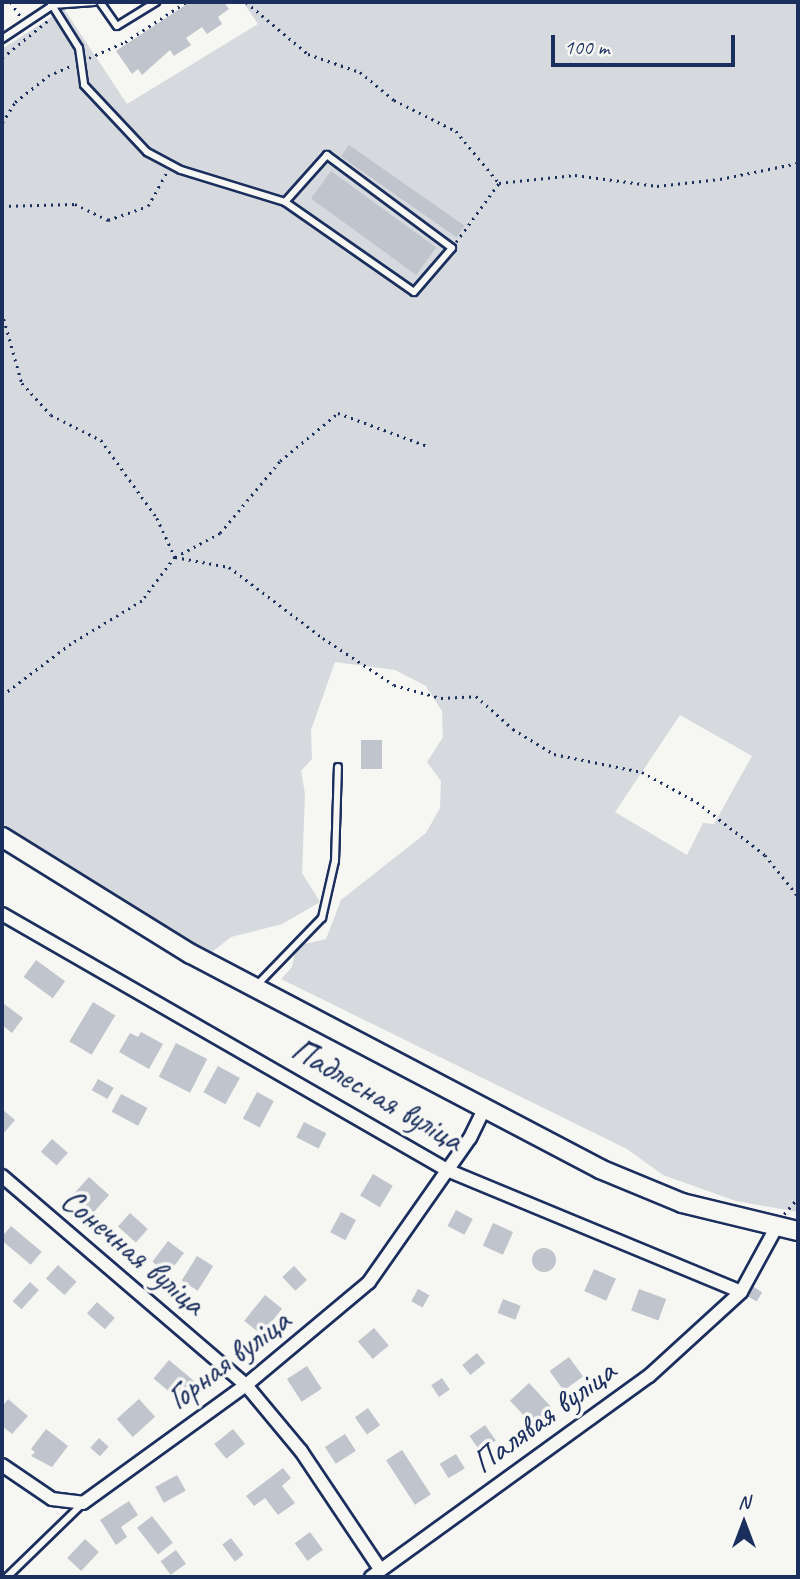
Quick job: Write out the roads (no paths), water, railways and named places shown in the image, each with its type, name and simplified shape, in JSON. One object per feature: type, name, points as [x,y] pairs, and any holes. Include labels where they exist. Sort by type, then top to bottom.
[{"type":"street","points":[[2,837],[191,954],[652,1193],[798,1231]]},
{"type":"street","name":"Падлесная вуліца","points":[[2,914],[447,1170],[741,1292]]},
{"type":"street","name":"Горная вуліца","points":[[83,1503],[246,1385],[369,1282],[447,1170],[485,1107]]},
{"type":"street","name":"Сонечная вуліца","points":[[2,1176],[246,1385],[301,1451],[376,1573]]},
{"type":"street","name":"Палявая вуліца","points":[[376,1573],[649,1376],[741,1292],[777,1226]]},
{"type":"street","points":[[2,1465],[52,1499],[83,1503]]},
{"type":"lane","points":[[2,39],[52,4],[94,2]]},
{"type":"lane","points":[[100,2],[117,26],[156,2]]},
{"type":"lane","points":[[52,4],[79,48],[84,85],[100,107],[147,152],[169,164],[285,202],[414,292],[452,248],[327,155],[285,202]]},
{"type":"lane","points":[[255,988],[322,918],[335,861],[338,768]]},
{"type":"lane","points":[[7,1577],[83,1503]]}]
